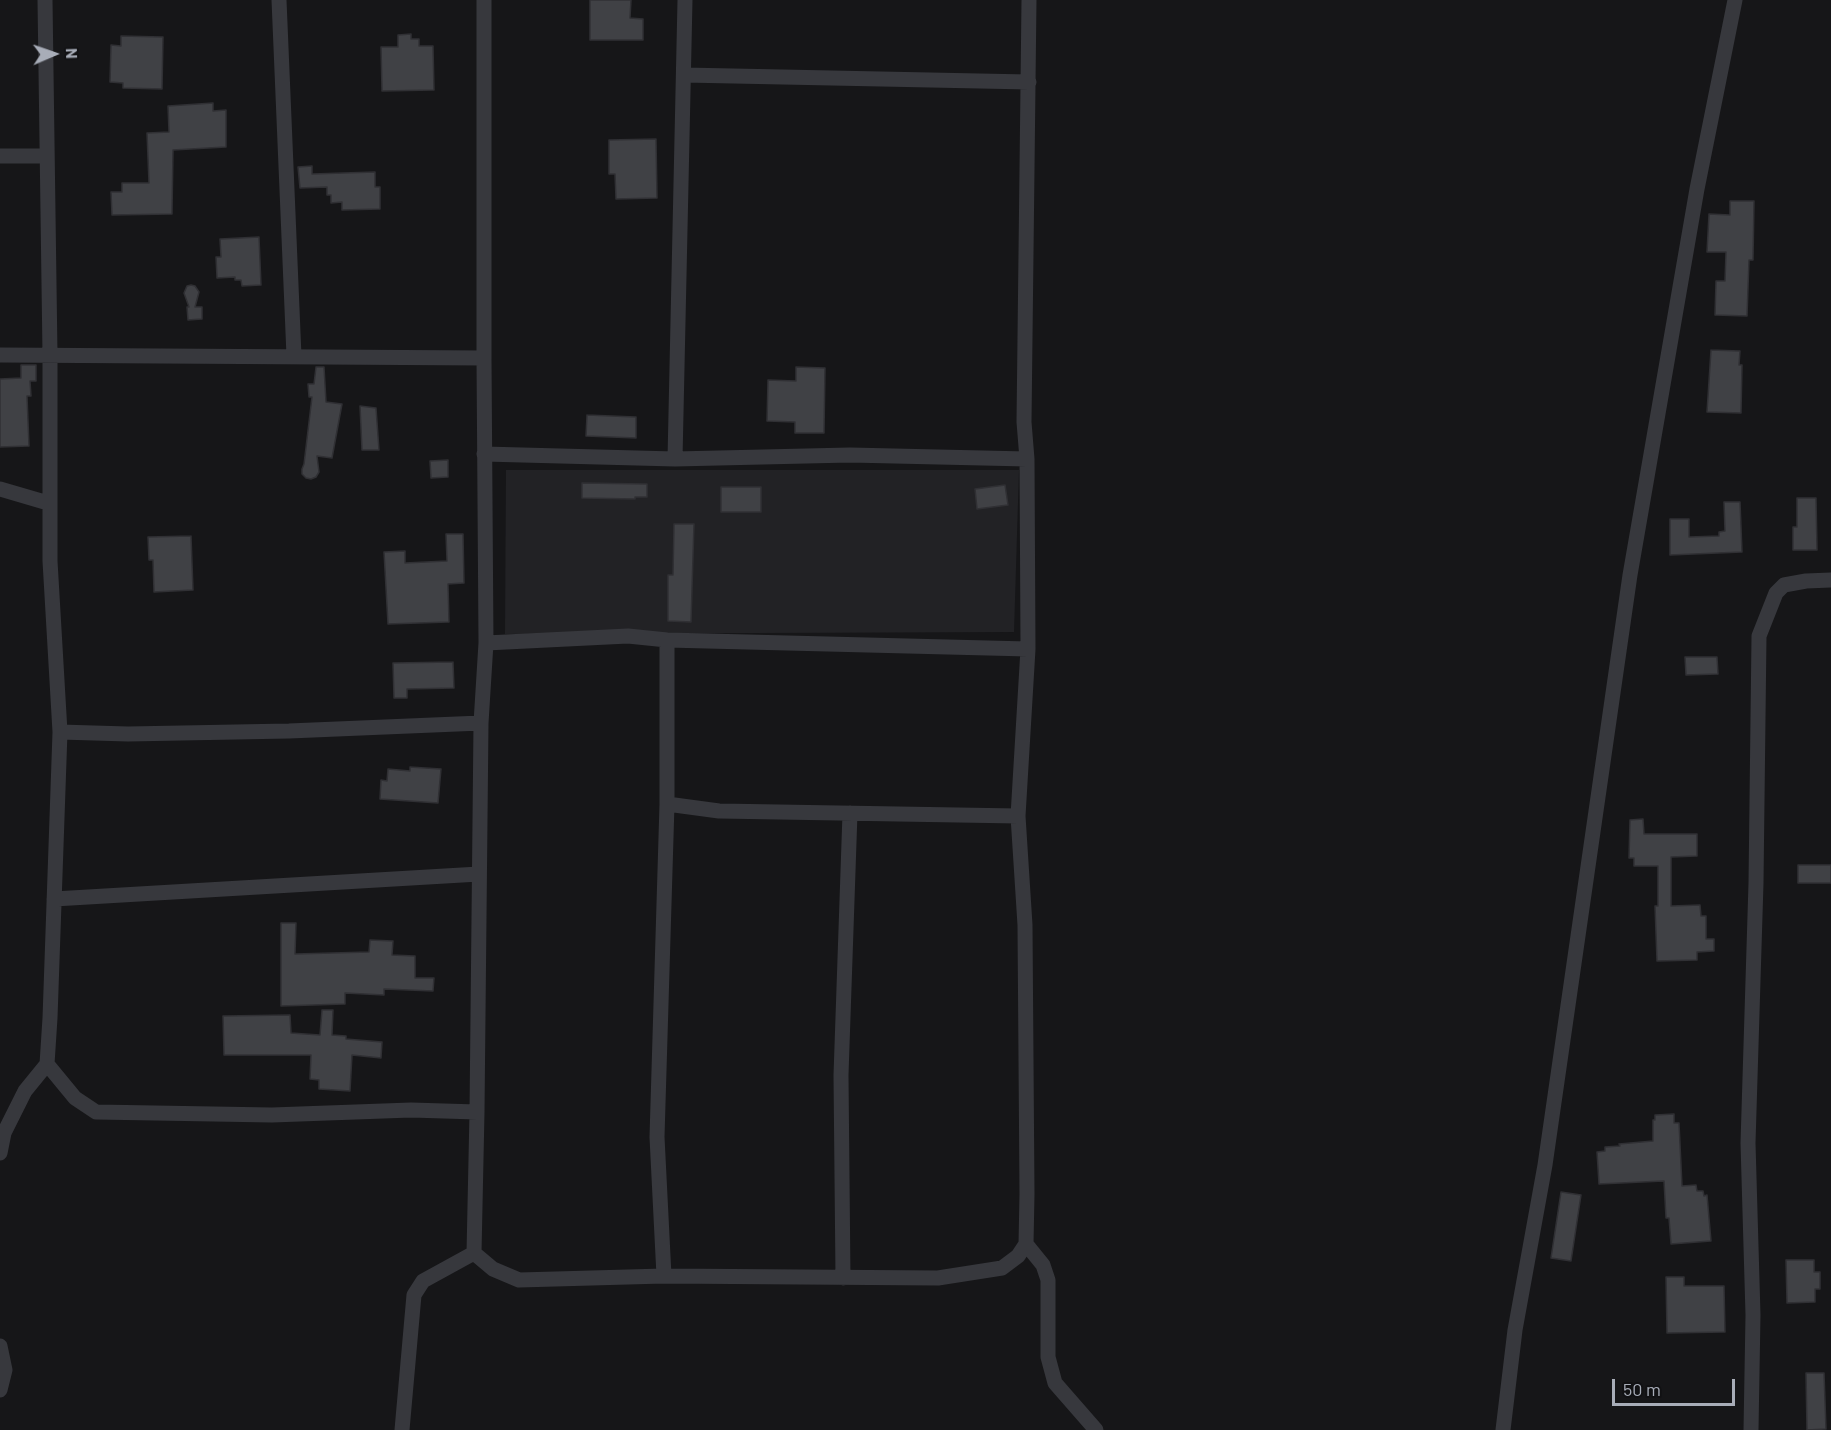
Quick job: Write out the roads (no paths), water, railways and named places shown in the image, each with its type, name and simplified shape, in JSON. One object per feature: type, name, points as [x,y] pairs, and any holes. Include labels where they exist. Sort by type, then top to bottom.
[{"type":"street","points":[[0,1153],[4,1133],[25,1091],[47,1064],[54,899],[60,732],[48,503],[50,355],[45,0]]},
{"type":"street","points":[[279,0],[294,356]]},
{"type":"street","points":[[474,1253],[481,723],[486,644],[484,0]]},
{"type":"street","points":[[675,459],[685,0]]},
{"type":"street","points":[[474,1253],[493,1269],[519,1280],[664,1276],[939,1278],[1002,1268],[1018,1256],[1026,1244],[1028,1194],[1025,925],[1018,816],[1028,649],[1027,459],[1024,422],[1029,0]]},
{"type":"street","points":[[1503,1430],[1515,1330],[1545,1165],[1629,575],[1697,189],[1735,0]]},
{"type":"street","points":[[684,75],[1029,82]]},
{"type":"street","points":[[0,156],[47,156]]},
{"type":"street","points":[[0,355],[484,358]]},
{"type":"street","points":[[484,454],[675,459],[850,455],[1027,459]]},
{"type":"street","points":[[0,489],[48,503]]},
{"type":"street","points":[[1751,1430],[1753,1315],[1748,1143],[1756,883],[1759,636],[1776,593],[1784,585],[1831,580]]},
{"type":"street","points":[[486,644],[628,636],[667,640],[1028,649]]},
{"type":"street","points":[[664,1276],[657,1137],[667,804],[667,640]]},
{"type":"street","points":[[60,732],[128,734],[289,731],[481,723]]},
{"type":"street","points":[[667,804],[719,811],[1018,816]]},
{"type":"street","points":[[843,1278],[841,1075],[850,813]]},
{"type":"street","points":[[54,899],[479,874]]},
{"type":"street","points":[[47,1064],[75,1098],[96,1112],[272,1115],[411,1110],[477,1112]]},
{"type":"street","points":[[1026,1244],[1043,1265],[1048,1280],[1048,1357],[1055,1383],[1096,1430]]},
{"type":"street","points":[[402,1430],[414,1295],[423,1281],[474,1253]]},
{"type":"street","points":[[0,1346],[5,1370],[0,1390]]}]
